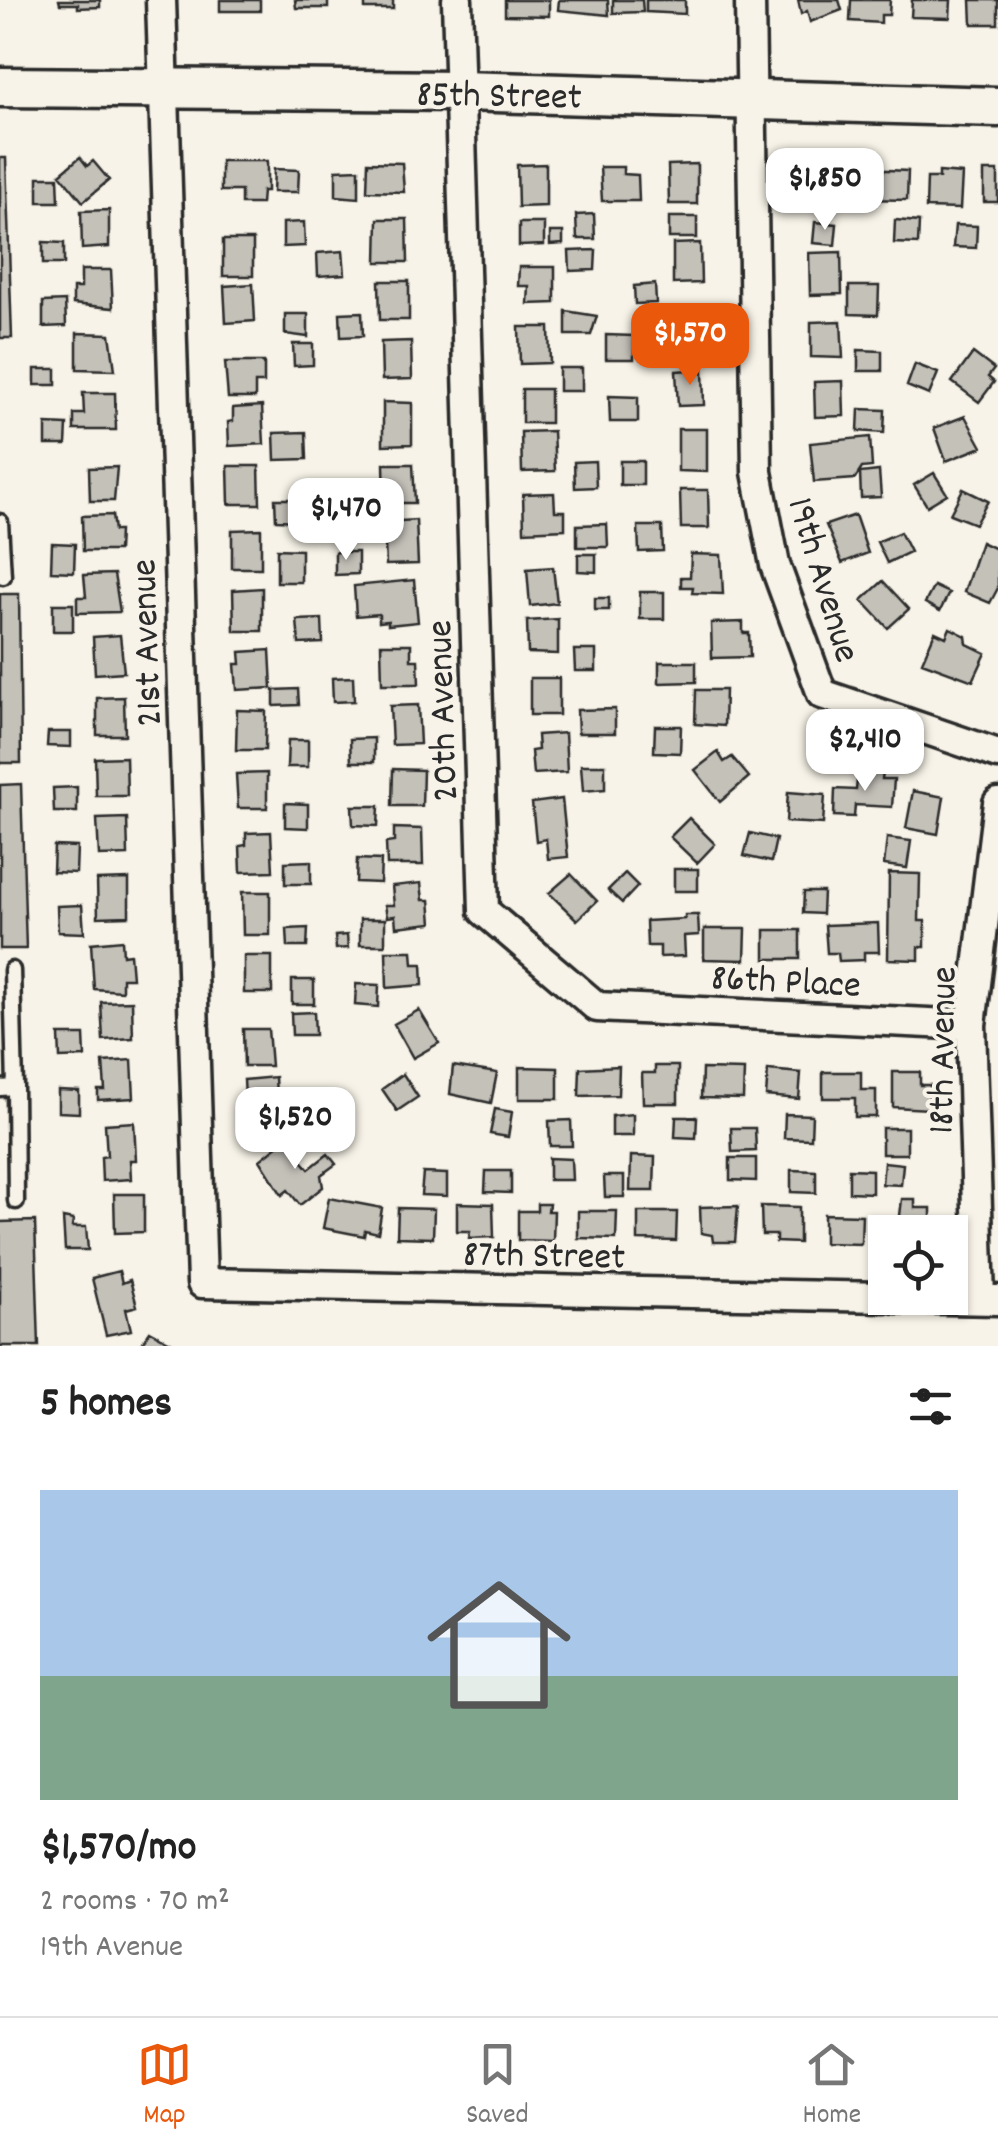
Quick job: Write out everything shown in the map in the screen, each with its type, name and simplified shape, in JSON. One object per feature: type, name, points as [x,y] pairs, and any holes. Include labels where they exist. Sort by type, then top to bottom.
[{"type":"street","name":"21st Avenue","points":[[162,0],[202,1283]]},
{"type":"street","name":"20th Avenue","points":[[457,0],[484,911],[597,1007]]},
{"type":"street","name":"19th Avenue","points":[[750,0],[757,472],[775,565],[822,694],[998,754]]},
{"type":"street","name":"85th Street","points":[[0,87],[459,91],[998,107]]},
{"type":"street","name":"18th Avenue","points":[[989,1300],[971,1026],[998,803]]},
{"type":"street","name":"86th Place","points":[[597,1007],[971,1026]]},
{"type":"street","name":"87th Street","points":[[202,1283],[868,1297]]},
{"type":"lane","points":[[0,522],[3,576]]},
{"type":"lane","points":[[12,970],[8,1088],[16,1201]]},
{"type":"building","points":[[59,0],[100,0],[100,7],[78,8],[78,4],[60,4]]},
{"type":"building","points":[[220,0],[260,0],[260,11],[220,11]]},
{"type":"building","points":[[295,0],[328,0],[328,8],[296,8]]},
{"type":"building","points":[[365,0],[393,0],[393,9],[365,9]]},
{"type":"building","points":[[505,0],[549,0],[549,16],[505,15]]},
{"type":"building","points":[[559,0],[608,0],[609,15],[558,10]]},
{"type":"building","points":[[613,0],[642,0],[643,12],[613,13]]},
{"type":"building","points":[[646,0],[685,0],[685,14],[646,12]]},
{"type":"building","points":[[798,0],[839,0],[842,10],[810,22],[807,11],[801,14]]},
{"type":"building","points":[[851,0],[890,0],[889,15],[881,15],[881,23],[850,21]]},
{"type":"building","points":[[912,0],[951,0],[950,18],[911,17]]},
{"type":"building","points":[[971,0],[998,0],[998,24],[972,24]]},
{"type":"building","points":[[80,157],[87,166],[93,161],[109,180],[83,202],[60,174]]},
{"type":"building","points":[[0,158],[6,158],[12,338],[0,338]]},
{"type":"building","points":[[221,161],[267,161],[267,191],[262,191],[261,204],[241,204],[241,191],[221,191]]},
{"type":"building","points":[[368,162],[402,163],[404,192],[367,191]]},
{"type":"building","points":[[546,164],[546,206],[518,207],[517,165]]},
{"type":"building","points":[[697,164],[697,204],[669,204],[668,165]]},
{"type":"building","points":[[600,167],[623,167],[623,174],[638,175],[639,201],[602,201]]},
{"type":"building","points":[[274,169],[299,170],[298,192],[273,192]]},
{"type":"building","points":[[359,169],[359,198],[336,196],[336,170]]},
{"type":"building","points":[[810,169],[838,171],[835,212],[803,209]]},
{"type":"building","points":[[866,169],[908,171],[907,200],[865,199]]},
{"type":"building","points":[[984,171],[998,171],[998,202],[984,202]]},
{"type":"building","points":[[939,172],[962,174],[960,209],[926,208],[927,178],[939,178]]},
{"type":"building","points":[[38,177],[58,177],[59,202],[38,202]]},
{"type":"building","points":[[109,210],[109,247],[82,249],[81,211]]},
{"type":"building","points":[[594,214],[595,239],[577,239],[576,215]]},
{"type":"building","points":[[669,217],[697,217],[697,238],[669,238]]},
{"type":"building","points":[[378,219],[407,219],[408,262],[377,262]]},
{"type":"building","points":[[895,220],[919,222],[918,244],[894,243]]},
{"type":"building","points":[[304,222],[305,246],[283,247],[283,223]]},
{"type":"building","points":[[815,222],[837,224],[835,245],[813,243]]},
{"type":"building","points":[[519,223],[544,223],[544,245],[519,246]]},
{"type":"building","points":[[955,225],[977,226],[976,248],[953,247]]},
{"type":"building","points":[[550,232],[563,232],[563,244],[550,245]]},
{"type":"building","points":[[223,240],[253,240],[253,276],[223,276]]},
{"type":"building","points":[[43,242],[64,243],[64,264],[43,264]]},
{"type":"building","points":[[700,243],[701,283],[673,284],[673,244]]},
{"type":"building","points":[[596,250],[595,270],[570,271],[569,251]]},
{"type":"building","points":[[343,251],[345,274],[318,276],[317,253]]},
{"type":"building","points":[[841,252],[842,294],[810,295],[809,253]]},
{"type":"building","points":[[519,267],[555,267],[555,303],[528,304],[529,286],[518,286]]},
{"type":"building","points":[[81,270],[111,270],[113,308],[73,304],[73,288],[81,288]]},
{"type":"building","points":[[379,281],[409,281],[409,320],[380,320]]},
{"type":"building","points":[[253,284],[255,321],[226,323],[224,286]]},
{"type":"building","points":[[655,284],[656,303],[635,304],[634,286]]},
{"type":"building","points":[[849,286],[879,286],[878,315],[849,314]]},
{"type":"building","points":[[65,301],[66,326],[43,327],[43,302]]},
{"type":"building","points":[[697,308],[697,321],[705,321],[703,345],[668,346],[667,309]]},
{"type":"building","points":[[566,311],[597,316],[591,335],[566,335]]},
{"type":"building","points":[[362,312],[363,336],[341,337],[340,313]]},
{"type":"building","points":[[285,314],[308,314],[308,337],[285,334]]},
{"type":"building","points":[[841,321],[843,358],[811,357],[811,322]]},
{"type":"building","points":[[519,327],[549,327],[550,363],[520,364]]},
{"type":"building","points":[[77,333],[110,334],[115,370],[77,369]]},
{"type":"building","points":[[606,335],[634,336],[634,359],[606,359]]},
{"type":"building","points":[[411,341],[412,379],[382,380],[381,342]]},
{"type":"building","points":[[293,344],[313,344],[313,365],[294,366]]},
{"type":"building","points":[[858,350],[882,351],[882,371],[858,371]]},
{"type":"building","points":[[973,353],[994,369],[988,377],[994,382],[979,402],[952,382]]},
{"type":"building","points":[[225,362],[264,362],[264,383],[255,383],[255,398],[228,398]]},
{"type":"building","points":[[915,364],[938,373],[929,395],[907,386]]},
{"type":"building","points":[[559,368],[582,368],[582,391],[559,391]]},
{"type":"building","points":[[35,369],[56,369],[56,385],[35,385]]},
{"type":"building","points":[[703,369],[704,405],[678,406],[676,371]]},
{"type":"building","points":[[843,381],[844,416],[815,417],[814,382]]},
{"type":"building","points":[[522,389],[550,389],[550,423],[522,423]]},
{"type":"building","points":[[83,393],[115,393],[116,430],[74,430],[74,414],[84,414]]},
{"type":"building","points":[[609,396],[638,397],[638,422],[610,422]]},
{"type":"building","points":[[383,402],[412,403],[412,444],[383,445]]},
{"type":"building","points":[[262,406],[264,444],[229,446],[228,422],[233,421],[233,408]]},
{"type":"building","points":[[859,409],[885,410],[884,433],[858,431]]},
{"type":"building","points":[[965,416],[982,447],[946,461],[934,428]]},
{"type":"building","points":[[46,424],[67,425],[66,445],[46,445]]},
{"type":"building","points":[[678,429],[707,429],[707,472],[678,471]]},
{"type":"building","points":[[553,431],[555,471],[522,472],[521,432]]},
{"type":"building","points":[[306,432],[307,459],[275,460],[274,433]]},
{"type":"building","points":[[870,437],[872,467],[862,468],[855,479],[814,482],[810,443]]},
{"type":"building","points":[[595,461],[596,487],[575,488],[574,462]]},
{"type":"building","points":[[620,461],[643,461],[643,485],[620,485]]},
{"type":"building","points":[[384,464],[413,464],[415,503],[385,503]]},
{"type":"building","points":[[228,466],[259,466],[260,504],[229,504]]},
{"type":"building","points":[[117,467],[114,501],[90,501],[89,468]]},
{"type":"building","points":[[879,471],[881,497],[861,498],[860,473]]},
{"type":"building","points":[[934,473],[947,494],[927,506],[914,485]]},
{"type":"building","points":[[963,489],[988,501],[975,524],[950,514]]},
{"type":"building","points":[[680,490],[708,490],[709,528],[681,528]]},
{"type":"building","points":[[554,493],[555,511],[565,511],[565,529],[524,531],[523,494]]},
{"type":"building","points":[[329,494],[358,494],[358,515],[330,515]]},
{"type":"building","points":[[275,499],[301,499],[301,521],[276,520]]},
{"type":"building","points":[[112,515],[114,531],[119,531],[118,551],[83,551],[82,516]]},
{"type":"building","points":[[855,515],[868,553],[842,563],[826,525]]},
{"type":"building","points":[[416,520],[418,564],[386,565],[384,522]]},
{"type":"building","points":[[607,524],[608,547],[577,547],[577,525]]},
{"type":"building","points":[[638,526],[662,526],[663,551],[639,552]]},
{"type":"building","points":[[261,529],[261,568],[232,568],[232,530]]},
{"type":"building","points":[[900,532],[910,552],[887,563],[877,542]]},
{"type":"building","points":[[981,542],[998,550],[998,588],[990,603],[964,592]]},
{"type":"building","points":[[52,543],[75,544],[74,572],[51,571]]},
{"type":"building","points":[[277,549],[301,550],[301,582],[277,582]]},
{"type":"building","points":[[335,552],[358,552],[358,574],[335,575]]},
{"type":"building","points":[[578,554],[596,554],[596,572],[578,571]]},
{"type":"building","points":[[691,554],[721,555],[723,594],[692,593],[693,587],[681,587],[681,577],[690,577]]},
{"type":"building","points":[[553,567],[557,603],[530,606],[527,569]]},
{"type":"building","points":[[114,574],[120,612],[77,613],[77,597],[86,597],[84,575]]},
{"type":"building","points":[[414,580],[418,622],[388,625],[388,621],[379,622],[379,614],[356,616],[354,586]]},
{"type":"building","points":[[883,581],[909,609],[888,628],[862,600]]},
{"type":"building","points":[[934,586],[949,593],[940,611],[925,603]]},
{"type":"building","points":[[262,588],[262,631],[234,631],[233,590]]},
{"type":"building","points":[[640,592],[664,592],[664,619],[640,619]]},
{"type":"building","points":[[0,594],[19,594],[21,763],[0,763]]},
{"type":"building","points":[[595,598],[609,598],[609,610],[595,610]]},
{"type":"building","points":[[53,604],[73,604],[73,631],[53,631]]},
{"type":"building","points":[[322,619],[323,643],[299,644],[297,620]]},
{"type":"building","points":[[558,619],[558,654],[528,653],[527,621]]},
{"type":"building","points":[[743,622],[743,633],[749,633],[750,657],[712,658],[711,623]]},
{"type":"building","points":[[950,628],[966,636],[967,644],[986,653],[973,681],[922,662],[935,632],[946,637]]},
{"type":"building","points":[[120,635],[124,672],[95,674],[93,637]]},
{"type":"building","points":[[381,644],[411,644],[411,660],[418,660],[419,684],[382,684]]},
{"type":"building","points":[[270,650],[272,688],[237,690],[235,664],[241,664],[240,652]]},
{"type":"building","points":[[574,650],[596,650],[596,671],[575,671]]},
{"type":"building","points":[[659,662],[696,662],[696,682],[659,683]]},
{"type":"building","points":[[353,677],[354,701],[333,702],[332,678]]},
{"type":"building","points":[[530,678],[559,678],[559,715],[530,715]]},
{"type":"building","points":[[298,689],[299,705],[274,706],[274,690]]},
{"type":"building","points":[[696,690],[725,690],[724,726],[695,724]]},
{"type":"building","points":[[124,697],[125,735],[97,735],[97,698]]},
{"type":"building","points":[[418,705],[420,744],[392,745],[390,706]]},
{"type":"building","points":[[615,709],[615,733],[578,733],[577,710]]},
{"type":"building","points":[[237,710],[266,711],[265,750],[236,750]]},
{"type":"building","points":[[655,726],[681,726],[680,753],[654,752]]},
{"type":"building","points":[[48,732],[71,732],[71,747],[47,746]]},
{"type":"building","points":[[565,733],[567,772],[533,774],[531,751],[538,750],[537,735]]},
{"type":"building","points":[[374,738],[374,762],[351,762],[350,739]]},
{"type":"building","points":[[288,740],[308,740],[308,767],[287,767]]},
{"type":"building","points":[[718,752],[724,762],[732,757],[749,777],[720,802],[695,770]]},
{"type":"building","points":[[126,757],[127,796],[96,796],[95,758]]},
{"type":"building","points":[[581,765],[605,765],[605,789],[583,791]]},
{"type":"building","points":[[393,769],[423,770],[422,806],[392,806]]},
{"type":"building","points":[[858,770],[883,772],[882,779],[894,779],[892,807],[855,805],[854,817],[834,816],[835,789],[856,790]]},
{"type":"building","points":[[267,773],[267,808],[238,808],[236,774]]},
{"type":"building","points":[[21,784],[26,949],[0,949],[0,785]]},
{"type":"building","points":[[77,787],[77,812],[54,812],[53,788]]},
{"type":"building","points":[[913,791],[944,797],[938,834],[906,828]]},
{"type":"building","points":[[788,792],[825,795],[823,824],[786,822]]},
{"type":"building","points":[[562,799],[568,857],[548,859],[546,839],[536,841],[532,803]]},
{"type":"building","points":[[285,803],[308,804],[308,828],[285,827]]},
{"type":"building","points":[[352,806],[379,806],[378,826],[353,825]]},
{"type":"building","points":[[127,818],[128,855],[99,856],[97,819]]},
{"type":"building","points":[[689,818],[715,844],[697,863],[670,837]]},
{"type":"building","points":[[394,828],[422,829],[423,865],[387,865],[386,843],[394,842]]},
{"type":"building","points":[[271,832],[273,871],[241,872],[240,846],[246,845],[246,833]]},
{"type":"building","points":[[750,833],[776,839],[771,862],[744,856]]},
{"type":"building","points":[[887,838],[911,841],[907,868],[884,865]]},
{"type":"building","points":[[54,846],[77,847],[76,873],[53,872]]},
{"type":"building","points":[[357,859],[381,860],[380,883],[356,882]]},
{"type":"building","points":[[311,861],[311,884],[285,884],[285,862]]},
{"type":"building","points":[[674,869],[698,869],[698,891],[674,891]]},
{"type":"building","points":[[625,873],[638,886],[622,903],[608,890]]},
{"type":"building","points":[[889,873],[920,874],[919,921],[925,921],[925,947],[919,947],[919,960],[888,959]]},
{"type":"building","points":[[571,874],[597,901],[577,920],[549,893]]},
{"type":"building","points":[[129,879],[129,916],[98,917],[97,880]]},
{"type":"building","points":[[421,883],[423,900],[430,900],[432,923],[396,927],[395,916],[387,917],[385,905],[394,905],[392,886]]},
{"type":"building","points":[[242,892],[270,892],[270,935],[243,935]]},
{"type":"building","points":[[804,892],[823,892],[822,914],[803,913]]},
{"type":"building","points":[[82,905],[84,933],[58,932],[57,906]]},
{"type":"building","points":[[685,915],[698,915],[699,935],[684,936],[685,956],[660,957],[660,946],[647,946],[646,921],[685,919]]},
{"type":"building","points":[[360,919],[385,919],[385,945],[360,945]]},
{"type":"building","points":[[878,923],[879,952],[864,952],[864,960],[839,961],[838,953],[827,953],[825,925]]},
{"type":"building","points":[[308,928],[307,947],[288,947],[287,929]]},
{"type":"building","points":[[704,929],[746,929],[745,960],[704,959]]},
{"type":"building","points":[[765,930],[800,930],[800,959],[765,959]]},
{"type":"building","points":[[347,935],[348,948],[336,949],[335,936]]},
{"type":"building","points":[[122,940],[123,955],[130,954],[132,978],[122,978],[122,991],[94,989],[91,943]]},
{"type":"building","points":[[386,951],[412,951],[413,964],[422,964],[423,985],[387,988]]},
{"type":"building","points":[[244,956],[272,956],[272,993],[244,993]]},
{"type":"building","points":[[292,980],[314,980],[314,1004],[292,1004]]},
{"type":"building","points":[[356,984],[379,985],[378,1007],[355,1005]]},
{"type":"building","points":[[132,1001],[133,1038],[103,1040],[101,1002]]},
{"type":"building","points":[[419,1010],[439,1043],[413,1058],[394,1024]]},
{"type":"building","points":[[314,1012],[315,1035],[292,1035],[291,1013]]},
{"type":"building","points":[[243,1029],[268,1029],[271,1066],[244,1066]]},
{"type":"building","points":[[59,1035],[84,1035],[85,1057],[60,1058]]},
{"type":"building","points":[[132,1060],[134,1098],[98,1100],[98,1090],[105,1090],[103,1062]]},
{"type":"building","points":[[453,1066],[497,1073],[491,1103],[450,1094]]},
{"type":"building","points":[[619,1066],[618,1095],[579,1096],[580,1068]]},
{"type":"building","points":[[655,1066],[678,1066],[678,1103],[643,1103],[642,1073],[655,1073]]},
{"type":"building","points":[[519,1067],[558,1068],[558,1099],[519,1099]]},
{"type":"building","points":[[702,1069],[744,1070],[743,1099],[701,1098]]},
{"type":"building","points":[[768,1070],[801,1073],[799,1099],[766,1096]]},
{"type":"building","points":[[823,1072],[861,1072],[861,1090],[876,1090],[876,1117],[855,1117],[855,1098],[823,1098]]},
{"type":"building","points":[[893,1072],[920,1072],[920,1085],[930,1085],[929,1109],[893,1107]]},
{"type":"building","points":[[403,1074],[418,1097],[397,1111],[382,1089]]},
{"type":"building","points":[[275,1077],[277,1114],[246,1116],[244,1080]]},
{"type":"building","points":[[58,1090],[79,1091],[79,1113],[58,1112]]},
{"type":"building","points":[[306,1102],[310,1117],[289,1123],[285,1107]]},
{"type":"building","points":[[495,1109],[512,1112],[508,1137],[490,1134]]},
{"type":"building","points":[[633,1114],[633,1136],[612,1136],[612,1116]]},
{"type":"building","points":[[785,1114],[812,1115],[811,1139],[784,1138]]},
{"type":"building","points":[[676,1117],[697,1117],[696,1138],[675,1137]]},
{"type":"building","points":[[571,1120],[572,1146],[550,1146],[549,1121]]},
{"type":"building","points":[[134,1122],[136,1160],[130,1160],[131,1179],[102,1181],[101,1157],[107,1156],[105,1124]]},
{"type":"building","points":[[731,1128],[755,1128],[756,1151],[732,1152]]},
{"type":"building","points":[[882,1128],[907,1128],[907,1154],[882,1154]]},
{"type":"building","points":[[285,1140],[309,1169],[328,1154],[336,1164],[321,1175],[323,1187],[300,1205],[288,1190],[282,1195],[260,1160]]},
{"type":"building","points":[[631,1156],[655,1157],[654,1191],[630,1191]]},
{"type":"building","points":[[549,1158],[571,1159],[572,1180],[549,1180]]},
{"type":"building","points":[[730,1158],[756,1158],[756,1181],[730,1180]]},
{"type":"building","points":[[884,1162],[903,1164],[901,1185],[882,1184]]},
{"type":"building","points":[[849,1169],[872,1170],[872,1193],[849,1192]]},
{"type":"building","points":[[791,1170],[816,1171],[816,1193],[791,1192]]},
{"type":"building","points":[[486,1171],[511,1171],[511,1193],[485,1192]]},
{"type":"building","points":[[423,1173],[447,1174],[447,1196],[421,1195]]},
{"type":"building","points":[[604,1176],[624,1176],[624,1197],[605,1197]]},
{"type":"building","points":[[114,1194],[144,1194],[144,1232],[115,1233]]},
{"type":"building","points":[[329,1198],[382,1208],[378,1233],[365,1230],[364,1236],[323,1228]]},
{"type":"building","points":[[902,1199],[915,1199],[915,1208],[931,1208],[931,1215],[900,1215]]},
{"type":"building","points":[[457,1203],[493,1204],[494,1237],[469,1238],[470,1231],[457,1231]]},
{"type":"building","points":[[537,1204],[549,1204],[548,1211],[554,1211],[553,1241],[518,1240],[518,1211],[537,1211]]},
{"type":"building","points":[[738,1206],[735,1242],[713,1242],[712,1235],[701,1233],[700,1207]]},
{"type":"building","points":[[761,1206],[799,1207],[799,1243],[776,1242],[776,1235],[762,1235]]},
{"type":"building","points":[[398,1208],[434,1209],[433,1238],[397,1237]]},
{"type":"building","points":[[578,1211],[617,1211],[616,1239],[578,1238]]},
{"type":"building","points":[[638,1212],[677,1212],[676,1241],[638,1240]]},
{"type":"building","points":[[824,1214],[862,1215],[861,1244],[824,1243]]},
{"type":"building","points":[[63,1218],[73,1220],[72,1227],[86,1227],[88,1250],[65,1250]]},
{"type":"building","points":[[35,1221],[39,1346],[0,1346],[0,1222]]},
{"type":"building","points":[[119,1271],[122,1283],[130,1280],[137,1306],[126,1309],[131,1330],[106,1335],[92,1278]]},
{"type":"building","points":[[150,1331],[178,1346],[140,1346]]}]
